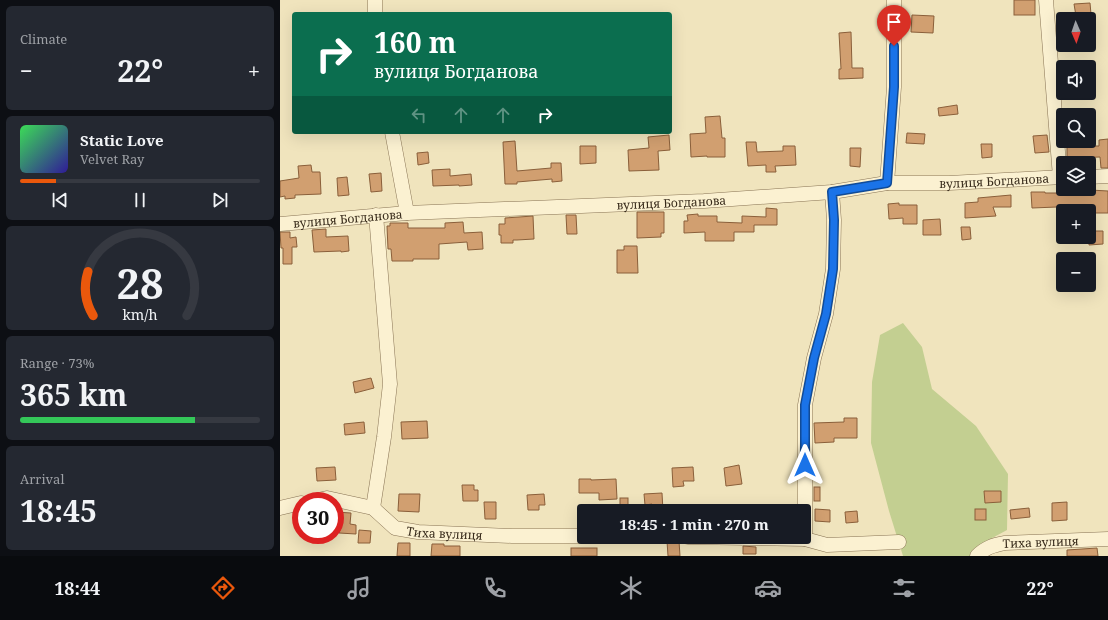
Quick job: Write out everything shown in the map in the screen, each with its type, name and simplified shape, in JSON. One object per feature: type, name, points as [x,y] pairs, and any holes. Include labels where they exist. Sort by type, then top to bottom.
[{"type":"street","points":[[375,0],[375,12]]},
{"type":"street","points":[[887,183],[894,87],[894,0]]},
{"type":"street","points":[[1046,0],[1060,156]]},
{"type":"street","points":[[392,134],[407,214]]},
{"type":"street","points":[[1096,177],[1108,176]]},
{"type":"street","name":"вулиця Богданова","points":[[280,224],[407,214],[704,201],[832,192],[887,183],[949,183],[1056,177]]},
{"type":"street","points":[[805,504],[805,405],[814,358],[826,314],[833,269],[834,220],[832,192]]},
{"type":"street","points":[[344,502],[373,508],[384,437],[390,384],[376,216]]},
{"type":"street","points":[[280,508],[292,506]]},
{"type":"street","name":"Тиха вулиця","points":[[373,508],[395,528],[418,532],[512,536],[577,536]]},
{"type":"street","name":"Тиха вулиця","points":[[977,556],[993,545],[1005,543],[1108,539]]},
{"type":"street","points":[[811,541],[827,545],[899,542]]},
{"type":"green space","points":[[903,323],[922,347],[932,389],[976,426],[1008,474],[1007,530],[983,543],[974,556],[903,556],[889,511],[871,443],[872,382],[880,335]]},
{"type":"building","points":[[1014,0],[1035,0],[1035,15],[1014,15]]},
{"type":"building","points":[[1090,3],[1091,12],[1075,12],[1074,4]]},
{"type":"building","points":[[912,15],[934,16],[933,33],[911,32]]},
{"type":"building","points":[[851,32],[852,68],[863,68],[863,78],[839,79],[839,69],[841,69],[839,33]]},
{"type":"building","points":[[957,105],[958,114],[939,116],[938,108]]},
{"type":"building","points":[[720,116],[722,138],[725,138],[725,157],[691,157],[690,134],[706,133],[705,117]]},
{"type":"building","points":[[907,133],[925,134],[924,144],[906,143]]},
{"type":"building","points":[[669,135],[670,150],[658,151],[659,170],[629,171],[628,150],[649,148],[648,137]]},
{"type":"building","points":[[1047,135],[1049,152],[1035,153],[1033,136]]},
{"type":"building","points":[[1108,139],[1108,168],[1101,168],[1100,157],[1067,156],[1067,148],[1096,148],[1096,146],[1099,146],[1099,140]]},
{"type":"building","points":[[515,141],[517,171],[551,168],[551,163],[561,163],[562,181],[552,182],[552,179],[517,182],[517,184],[505,184],[503,142]]},
{"type":"building","points":[[746,142],[756,142],[757,152],[783,151],[783,146],[795,146],[796,165],[775,166],[776,172],[766,172],[766,165],[748,166]]},
{"type":"building","points":[[981,144],[992,144],[992,157],[982,158]]},
{"type":"building","points":[[580,146],[596,146],[596,163],[580,164]]},
{"type":"building","points":[[850,148],[861,148],[860,167],[850,166]]},
{"type":"building","points":[[428,152],[429,163],[418,165],[417,153]]},
{"type":"building","points":[[311,165],[312,172],[320,172],[321,194],[295,195],[295,198],[285,199],[285,196],[280,197],[280,181],[299,178],[298,166]]},
{"type":"building","points":[[450,169],[450,176],[471,174],[472,185],[433,186],[432,170]]},
{"type":"building","points":[[381,173],[382,191],[371,192],[369,174]]},
{"type":"building","points":[[347,177],[349,195],[338,196],[337,178]]},
{"type":"building","points":[[1096,190],[1108,191],[1108,213],[1096,213],[1096,204],[1056,204],[1056,207],[1032,208],[1031,192],[1056,193],[1056,196],[1096,196]]},
{"type":"building","points":[[1011,195],[1011,207],[993,207],[996,216],[965,218],[965,203],[978,202],[978,198]]},
{"type":"building","points":[[899,203],[899,205],[917,205],[917,224],[903,224],[903,218],[889,219],[888,204]]},
{"type":"building","points":[[766,208],[777,209],[777,225],[754,225],[754,232],[734,232],[734,241],[705,241],[705,232],[684,233],[684,221],[688,221],[687,215],[698,214],[698,216],[717,216],[717,222],[742,223],[742,216],[766,217]]},
{"type":"building","points":[[637,212],[664,212],[664,233],[661,233],[661,237],[637,238]]},
{"type":"building","points":[[566,215],[576,215],[577,234],[567,234]]},
{"type":"building","points":[[533,216],[534,239],[513,240],[513,243],[501,243],[499,224],[505,224],[505,218]]},
{"type":"building","points":[[940,219],[941,235],[923,235],[923,220]]},
{"type":"building","points":[[463,222],[464,233],[482,232],[483,249],[468,250],[467,242],[439,244],[439,259],[392,261],[391,249],[388,249],[387,226],[390,226],[390,223],[408,223],[408,228],[445,228],[445,223]]},
{"type":"building","points":[[961,227],[970,227],[971,239],[962,240]]},
{"type":"building","points":[[326,229],[326,237],[348,236],[349,251],[314,252],[312,230]]},
{"type":"building","points":[[1096,231],[1103,231],[1103,244],[1089,245],[1096,244]]},
{"type":"building","points":[[280,232],[290,232],[290,238],[296,237],[297,247],[292,247],[292,264],[283,264],[283,248],[281,248]]},
{"type":"building","points":[[624,246],[637,246],[638,273],[617,273],[617,250],[624,250]]},
{"type":"building","points":[[371,378],[374,388],[355,393],[353,382]]},
{"type":"building","points":[[844,418],[857,418],[857,438],[834,438],[834,442],[815,443],[814,423],[844,422]]},
{"type":"building","points":[[427,421],[428,438],[402,439],[401,422]]},
{"type":"building","points":[[364,422],[365,433],[345,435],[344,424]]},
{"type":"building","points":[[739,465],[742,484],[726,486],[724,468]]},
{"type":"building","points":[[335,467],[336,480],[317,481],[316,468]]},
{"type":"building","points":[[693,467],[694,481],[683,481],[684,486],[673,487],[672,468]]},
{"type":"building","points":[[579,479],[616,479],[617,499],[599,500],[599,493],[579,493]]},
{"type":"building","points":[[462,485],[474,485],[474,490],[478,490],[478,501],[463,501]]},
{"type":"building","points":[[814,487],[820,487],[820,501],[814,501]]},
{"type":"building","points":[[984,491],[1001,491],[1001,502],[985,503]]},
{"type":"building","points":[[662,493],[663,504],[645,504],[644,494]]},
{"type":"building","points":[[399,494],[420,494],[419,512],[398,511]]},
{"type":"building","points":[[544,494],[545,505],[539,505],[539,510],[528,510],[527,495]]},
{"type":"building","points":[[620,498],[628,498],[628,504],[620,504]]},
{"type":"building","points":[[484,502],[496,502],[496,519],[485,519]]},
{"type":"building","points":[[1067,502],[1067,520],[1052,521],[1052,503]]},
{"type":"building","points":[[1029,508],[1030,517],[1011,519],[1010,510]]},
{"type":"building","points":[[815,509],[830,510],[830,522],[815,521]]},
{"type":"building","points":[[975,509],[986,509],[986,520],[975,520]]},
{"type":"building","points":[[857,511],[858,522],[846,523],[845,512]]},
{"type":"building","points":[[344,513],[351,513],[350,524],[356,525],[356,534],[344,533]]},
{"type":"building","points":[[359,530],[371,531],[370,543],[358,543]]},
{"type":"building","points":[[398,543],[410,543],[410,556],[397,556]]},
{"type":"building","points":[[432,544],[460,546],[460,556],[431,556]]},
{"type":"building","points":[[667,544],[679,544],[680,556],[668,556]]},
{"type":"building","points":[[743,546],[756,547],[756,554],[743,554]]},
{"type":"building","points":[[571,548],[597,548],[597,556],[571,556]]},
{"type":"building","points":[[1097,548],[1098,556],[1067,556],[1067,550]]},
{"type":"route","points":[[805,465],[805,405],[814,358],[826,314],[833,269],[834,220],[832,192],[887,183],[894,87],[894,46]]}]
